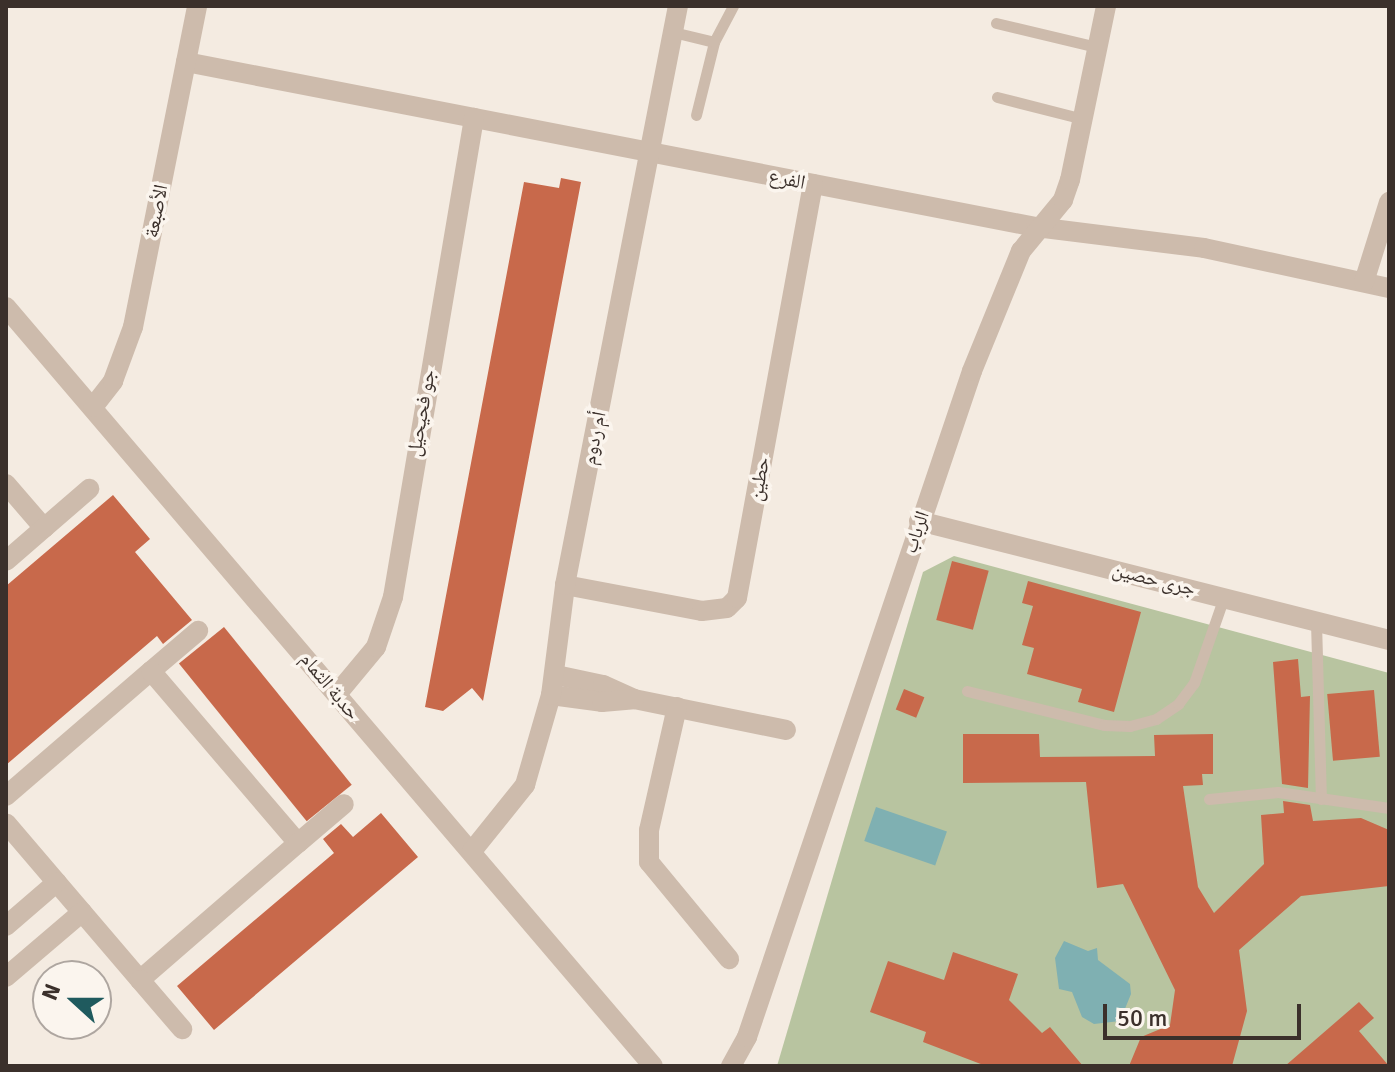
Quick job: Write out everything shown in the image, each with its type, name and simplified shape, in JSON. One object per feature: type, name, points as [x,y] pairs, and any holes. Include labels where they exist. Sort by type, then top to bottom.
[{"type":"street","name":"الأصبعة","points":[[93,407],[113,381],[133,327],[197,6]]},
{"type":"street","name":"أم ردوم","points":[[472,851],[525,785],[553,685],[565,585],[678,6]]},
{"type":"street","name":"الرباب","points":[[731,1066],[747,1037],[972,371],[1021,251],[1036,227],[1063,200],[1106,6]]},
{"type":"street","name":"الفرع","points":[[186,62],[1036,227],[1161,240],[1389,288]]},
{"type":"street","name":"جو فحيحيل","points":[[337,694],[376,647],[393,597],[474,118]]},
{"type":"street","name":"حطين","points":[[565,585],[702,611],[727,608],[737,598],[813,184]]},
{"type":"street","points":[[1364,282],[1389,202]]},
{"type":"street","name":"حدبة الثمام","points":[[6,307],[653,1066]]},
{"type":"street","points":[[6,484],[44,528]]},
{"type":"street","points":[[6,561],[89,489]]},
{"type":"street","name":"جرى حصين","points":[[919,521],[1389,640]]},
{"type":"street","points":[[6,796],[198,631]]},
{"type":"street","points":[[151,671],[298,843]]},
{"type":"street","points":[[553,685],[602,702],[634,699],[786,730]]},
{"type":"street","points":[[677,707],[649,830],[649,862],[729,959]]},
{"type":"street","points":[[140,980],[344,804]]},
{"type":"street","points":[[6,823],[182,1029]]},
{"type":"street","points":[[6,926],[57,882]]},
{"type":"street","points":[[6,977],[82,912]]},
{"type":"lane","points":[[696,115],[714,42],[733,6]]},
{"type":"lane","points":[[996,23],[1097,47]]},
{"type":"lane","points":[[673,32],[714,42]]},
{"type":"lane","points":[[997,97],[1083,119]]},
{"type":"lane","points":[[967,691],[1104,725],[1130,726],[1156,719],[1178,704],[1194,683],[1224,597]]},
{"type":"lane","points":[[1316,622],[1321,799]]},
{"type":"lane","points":[[1209,799],[1278,792],[1389,808]]},
{"type":"green space","points":[[954,556],[1389,673],[1389,1066],[777,1066],[923,572]]},
{"type":"water","points":[[876,807],[947,831],[935,865],[864,841]]},
{"type":"water","points":[[1064,941],[1088,951],[1097,948],[1098,960],[1130,984],[1131,994],[1120,1021],[1094,1024],[1082,1017],[1072,992],[1059,989],[1055,958]]},
{"type":"building","points":[[561,178],[581,182],[483,701],[472,688],[443,711],[425,707],[524,182],[559,188]]},
{"type":"building","points":[[113,495],[150,539],[135,552],[192,620],[163,644],[157,636],[6,765],[6,586]]},
{"type":"building","points":[[952,561],[989,571],[973,630],[936,620]]},
{"type":"building","points":[[1028,581],[1141,612],[1114,712],[1078,702],[1082,689],[1027,674],[1034,648],[1022,645],[1033,606],[1022,603]]},
{"type":"building","points":[[224,627],[352,785],[307,821],[179,664]]},
{"type":"building","points":[[1298,659],[1301,697],[1310,696],[1308,788],[1282,784],[1273,662]]},
{"type":"building","points":[[904,689],[924,697],[916,718],[896,709]]},
{"type":"building","points":[[1374,690],[1380,757],[1333,761],[1327,694]]},
{"type":"building","points":[[963,734],[1039,734],[1040,757],[1155,756],[1154,735],[1213,734],[1213,774],[1202,774],[1203,785],[1183,786],[1198,887],[1214,913],[1264,864],[1261,815],[1284,813],[1283,801],[1310,805],[1313,821],[1361,818],[1389,830],[1389,886],[1301,896],[1239,950],[1247,1011],[1232,1066],[1129,1066],[1141,1037],[1170,1025],[1175,990],[1123,884],[1097,888],[1086,782],[963,783]]},
{"type":"building","points":[[381,813],[418,857],[214,1030],[177,986],[334,853],[323,839],[341,824],[353,837]]},
{"type":"building","points":[[953,952],[1018,974],[1009,1000],[1042,1033],[1050,1027],[1083,1066],[986,1066],[923,1042],[926,1032],[870,1012],[888,961],[944,980]]},
{"type":"building","points":[[1359,1002],[1374,1018],[1359,1031],[1389,1066],[1285,1066]]}]
